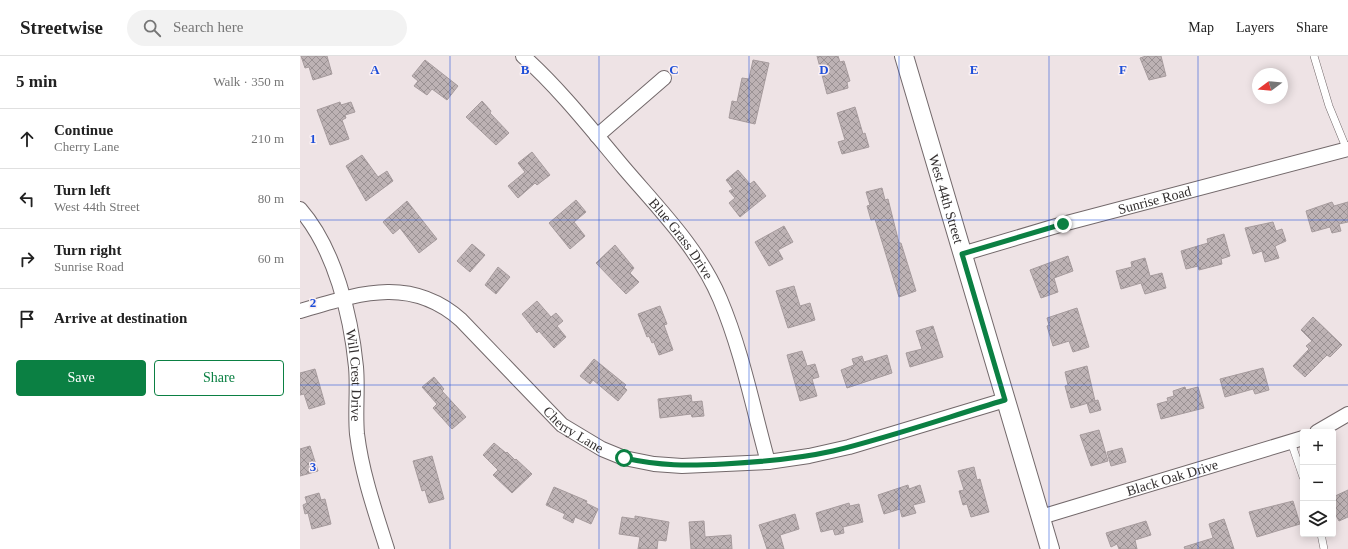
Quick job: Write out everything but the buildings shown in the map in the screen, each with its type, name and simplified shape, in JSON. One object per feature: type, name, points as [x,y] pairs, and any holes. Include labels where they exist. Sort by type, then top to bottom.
[{"type":"street","name":"Blue Grass Drive","points":[[523,56],[555,88],[689,244],[713,284],[733,332],[768,462]]},
{"type":"street","name":"West 44th Street","points":[[904,56],[1050,549]]},
{"type":"street","points":[[597,136],[664,78]]},
{"type":"street","name":"Sunrise Road","points":[[962,254],[1063,224],[1348,150]]},
{"type":"street","name":"Will Crest Drive","points":[[300,209],[320,237],[329,257],[343,298],[355,353],[357,386],[356,423],[363,468],[387,549]]},
{"type":"street","name":"Cherry Lane","points":[[300,311],[343,298],[373,292],[395,291],[419,296],[441,305],[461,320],[549,413],[562,424],[582,438],[614,454],[636,460],[665,465],[768,462],[809,456],[849,447],[1005,400]]},
{"type":"street","points":[[1322,429],[1348,414]]},
{"type":"street","name":"Black Oak Drive","points":[[1040,517],[1297,440]]},
{"type":"lane","points":[[1314,56],[1329,106],[1348,150]]},
{"type":"lane","points":[[1297,440],[1301,465]]},
{"type":"lane","points":[[1322,537],[1324,549]]},
{"type":"route","points":[[624,458],[654,464],[682,466],[768,462],[797,458],[849,447],[1005,400],[962,254],[1063,224]]}]
